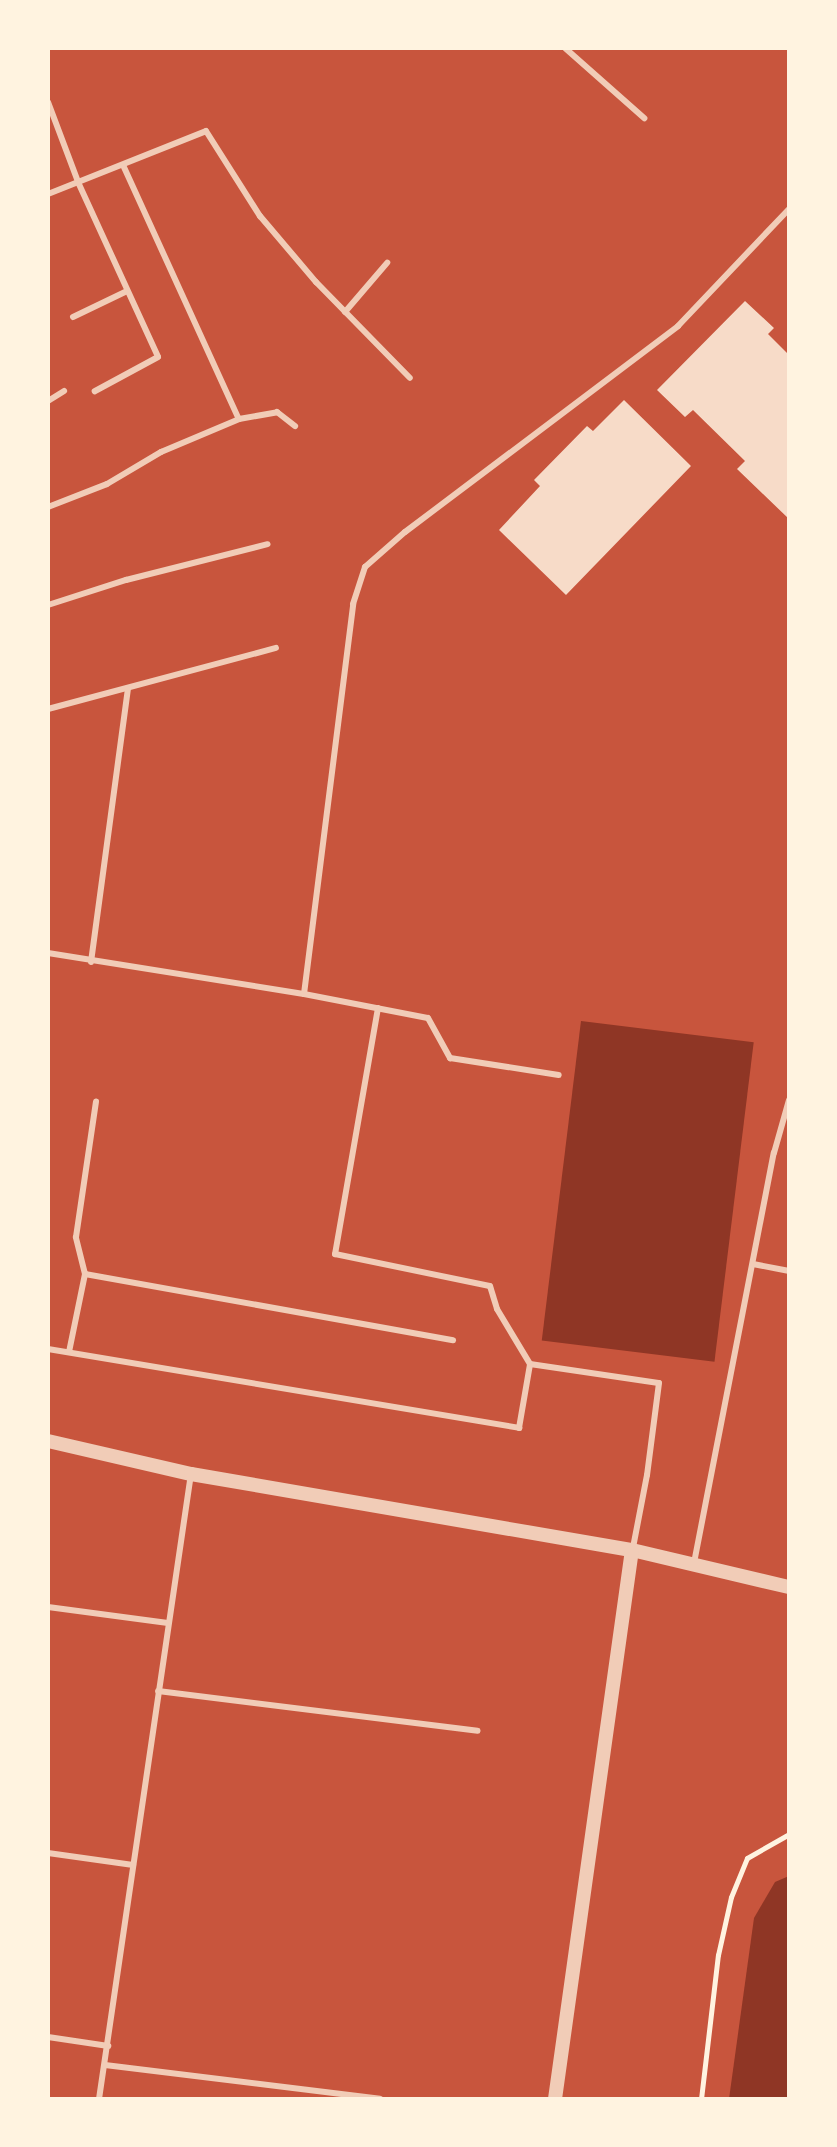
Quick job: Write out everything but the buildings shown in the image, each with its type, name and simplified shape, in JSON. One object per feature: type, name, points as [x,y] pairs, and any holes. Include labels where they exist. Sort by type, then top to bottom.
[{"type":"street","points":[[48,1441],[191,1474],[632,1550],[789,1587]]},
{"type":"street","points":[[555,2099],[632,1550]]},
{"type":"lane","points":[[565,48],[644,118]]},
{"type":"lane","points":[[48,102],[78,182],[158,357],[95,391]]},
{"type":"lane","points":[[48,194],[206,131],[260,216],[345,312],[410,378]]},
{"type":"lane","points":[[123,165],[239,419]]},
{"type":"lane","points":[[304,994],[353,604],[365,567],[405,532],[625,369],[678,326],[789,209]]},
{"type":"lane","points":[[345,312],[387,263]]},
{"type":"lane","points":[[73,317],[127,291]]},
{"type":"lane","points":[[48,401],[64,391]]},
{"type":"lane","points":[[48,507],[107,484],[161,452],[239,419],[277,412],[295,426]]},
{"type":"lane","points":[[48,605],[126,580],[268,544]]},
{"type":"lane","points":[[48,709],[276,648]]},
{"type":"lane","points":[[91,962],[128,690]]},
{"type":"lane","points":[[48,953],[304,994],[428,1018],[450,1058],[559,1075]]},
{"type":"lane","points":[[48,1349],[519,1428],[530,1364],[497,1309],[490,1286],[335,1254],[378,1008]]},
{"type":"lane","points":[[694,1563],[774,1153],[789,1100]]},
{"type":"lane","points":[[69,1352],[85,1274],[76,1237],[96,1101]]},
{"type":"lane","points":[[753,1264],[789,1271]]},
{"type":"lane","points":[[85,1274],[453,1340]]},
{"type":"lane","points":[[530,1364],[659,1383],[647,1475],[632,1550]]},
{"type":"lane","points":[[99,2099],[191,1474]]},
{"type":"lane","points":[[48,1607],[168,1623]]},
{"type":"lane","points":[[158,1691],[478,1731]]},
{"type":"lane","points":[[48,1853],[133,1865]]},
{"type":"lane","points":[[48,2037],[108,2046]]},
{"type":"lane","points":[[105,2065],[380,2099]]},
{"type":"path","points":[[701,2099],[718,1955],[731,1897],[747,1858],[789,1834]]},
{"type":"shaded area","points":[[581,1021],[754,1042],[714,1362],[542,1341]]},
{"type":"shaded area","points":[[789,1876],[789,2099],[729,2099],[754,1918],[775,1882]]}]
